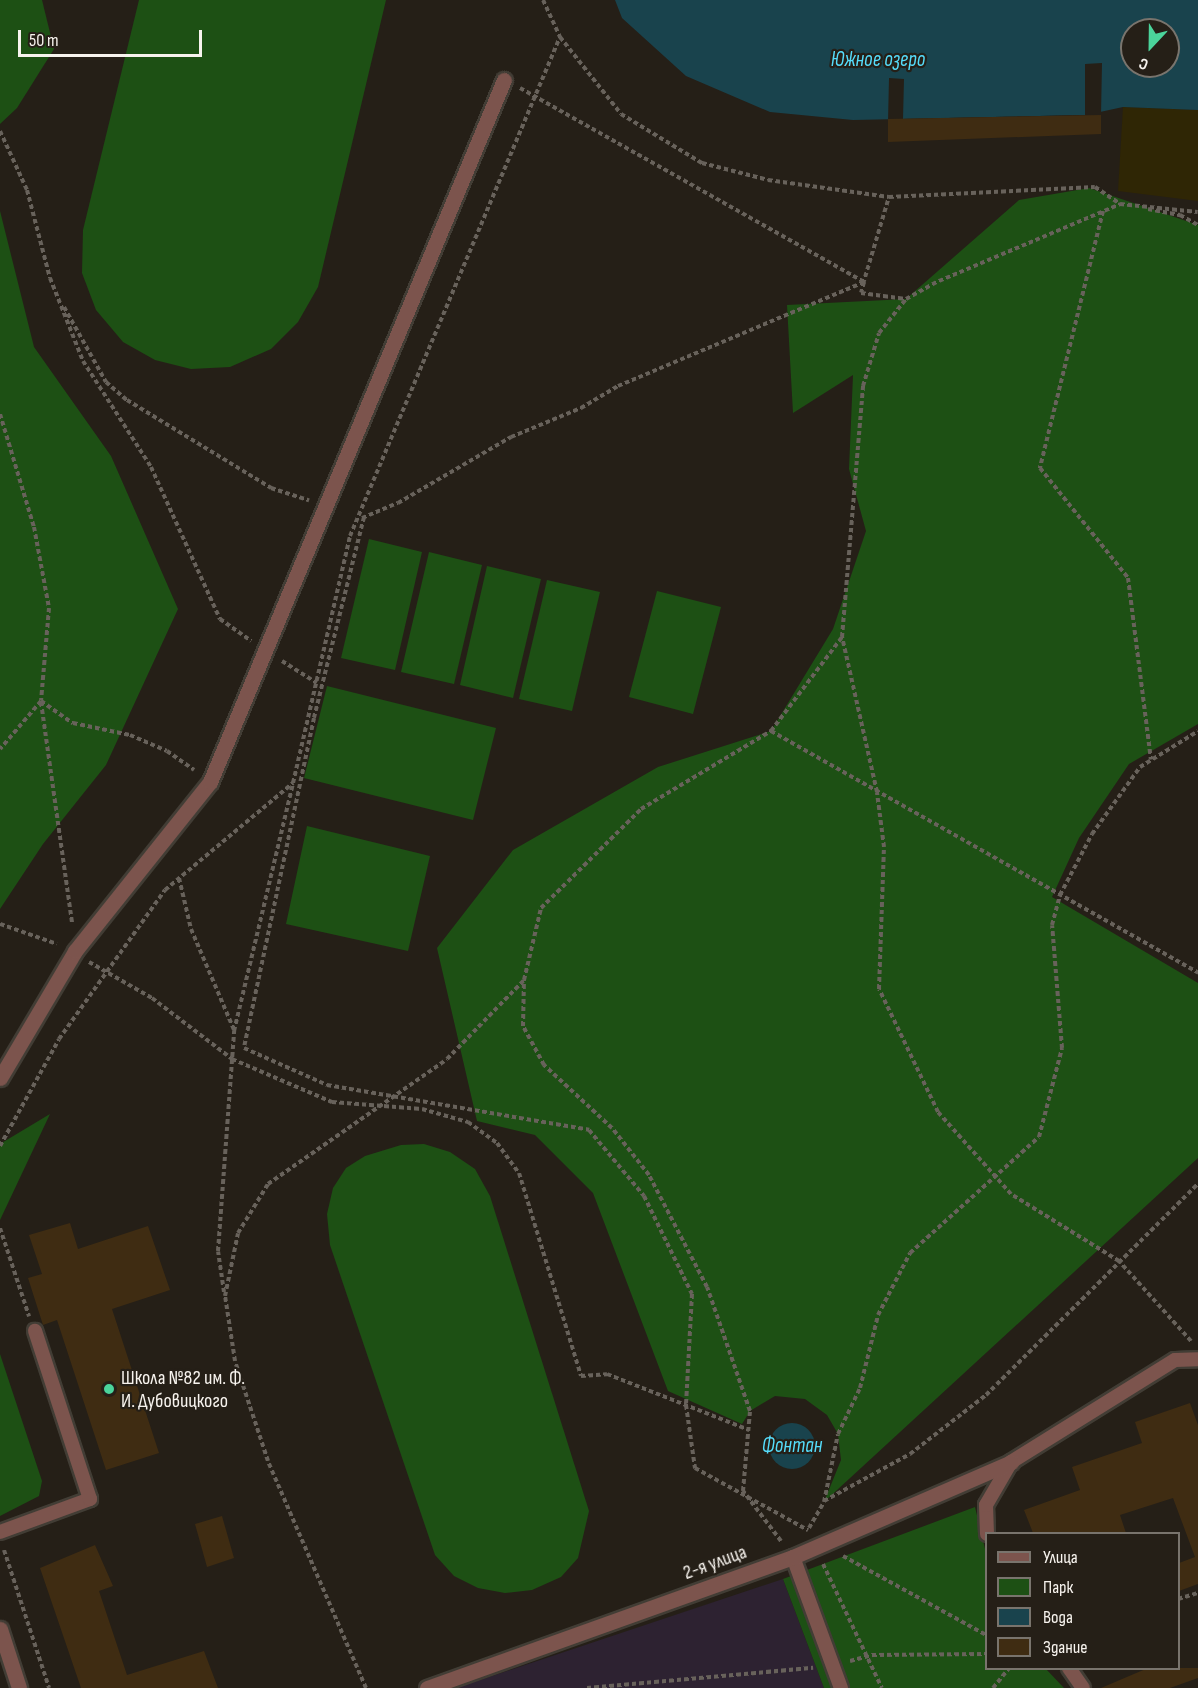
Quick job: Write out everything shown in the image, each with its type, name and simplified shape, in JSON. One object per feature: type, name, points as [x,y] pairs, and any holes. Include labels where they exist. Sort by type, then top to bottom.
[{"type":"street","points":[[0,1078],[75,951],[210,782],[263,650],[504,80]]},
{"type":"street","name":"2-я улица","points":[[427,1688],[793,1557],[1011,1462]]},
{"type":"street","points":[[0,1629],[19,1688]]},
{"type":"lane","points":[[0,1532],[90,1499],[35,1331]]},
{"type":"lane","points":[[987,1532],[986,1504],[1011,1462],[1174,1360],[1198,1359]]},
{"type":"lane","points":[[793,1557],[841,1688]]},
{"type":"lane","points":[[1070,1670],[1083,1688]]},
{"type":"path","points":[[543,0],[560,37],[621,114],[702,164],[768,180],[889,196],[1095,187],[1120,204],[1180,215],[1198,225]]},
{"type":"path","points":[[366,1688],[268,1461],[235,1361],[218,1251],[234,1030],[356,520],[533,95],[560,37]]},
{"type":"path","points":[[504,80],[864,282]]},
{"type":"path","points":[[0,131],[27,190],[57,295],[82,361],[156,476],[220,619],[263,650],[317,683]]},
{"type":"path","points":[[889,196],[861,293],[906,299]]},
{"type":"path","points":[[1198,212],[1120,204],[906,299],[879,333],[863,386],[842,637],[877,792],[884,847],[879,989],[938,1112],[994,1178],[1011,1194],[1119,1261],[1198,1347]]},
{"type":"path","points":[[1103,211],[1040,468],[1128,578],[1151,760]]},
{"type":"path","points":[[356,520],[398,503],[511,437],[618,386],[864,282]]},
{"type":"path","points":[[57,295],[106,382],[127,400],[271,488],[324,505]]},
{"type":"path","points":[[0,414],[34,526],[49,608],[41,701],[75,951]]},
{"type":"path","points":[[364,517],[314,718],[244,1048],[327,1085],[589,1130],[644,1196],[692,1294],[686,1405],[695,1468],[743,1491],[808,1530],[819,1546],[985,1634]]},
{"type":"path","points":[[842,637],[771,732],[641,809],[541,908],[524,980],[523,1026],[544,1065],[612,1128],[649,1174],[707,1287],[750,1411],[743,1491],[793,1557],[824,1502],[838,1434],[860,1388],[878,1315],[904,1263],[910,1253],[1039,1137],[1062,1048],[1052,925],[1060,895],[1092,834],[1140,767],[1198,731]]},
{"type":"path","points":[[0,749],[41,701]]},
{"type":"path","points":[[41,701],[73,723],[130,735],[167,751],[210,782]]},
{"type":"path","points":[[771,732],[1198,973]]},
{"type":"path","points":[[0,1146],[59,1039],[165,890],[293,783]]},
{"type":"path","points":[[179,878],[191,929],[234,1030]]},
{"type":"path","points":[[0,924],[75,951],[104,975],[152,998],[232,1059],[332,1102],[374,1108],[422,1109],[468,1122],[497,1143],[519,1173],[581,1376],[607,1374],[749,1430]]},
{"type":"path","points":[[225,1296],[238,1233],[268,1185],[374,1108],[447,1059],[524,980]]},
{"type":"path","points":[[824,1502],[910,1454],[986,1395],[1198,1184]]},
{"type":"path","points":[[0,1228],[35,1331]]},
{"type":"path","points":[[812,1523],[819,1546],[882,1688]]},
{"type":"path","points":[[0,1537],[49,1688]]},
{"type":"path","points":[[1180,1599],[1198,1593]]},
{"type":"path","points":[[587,1688],[832,1666],[867,1656],[985,1654]]},
{"type":"path","points":[[993,1688],[1007,1670]]},
{"type":"shaded area","points":[[783,1579],[824,1688],[456,1688]]},
{"type":"green space","points":[[0,0],[42,0],[54,49],[17,108],[0,124]]},
{"type":"green space","points":[[139,0],[386,0],[318,287],[298,322],[271,349],[230,367],[191,369],[155,360],[123,342],[96,310],[82,273],[83,230]]},
{"type":"green space","points":[[1089,188],[1198,225],[1198,724],[1129,764],[1079,838],[1052,897],[1198,983],[1198,1158],[824,1502],[841,1460],[838,1434],[827,1415],[805,1399],[775,1396],[750,1411],[742,1424],[668,1391],[593,1193],[535,1135],[477,1121],[437,948],[513,850],[658,767],[771,731],[833,629],[866,531],[849,469],[853,375],[793,413],[787,305],[906,299],[1019,200]]},
{"type":"green space","points":[[0,211],[34,347],[111,456],[178,609],[106,765],[43,844],[0,909]]},
{"type":"green space","points":[[369,539],[422,552],[395,670],[341,658]]},
{"type":"green space","points":[[429,552],[482,565],[454,684],[401,672]]},
{"type":"green space","points":[[487,566],[541,579],[513,698],[460,685]]},
{"type":"green space","points":[[547,580],[600,592],[572,711],[519,699]]},
{"type":"green space","points":[[657,591],[721,607],[693,714],[629,697]]},
{"type":"green space","points":[[327,686],[496,728],[473,820],[304,778]]},
{"type":"green space","points":[[307,826],[430,856],[408,951],[286,924]]},
{"type":"green space","points":[[50,1114],[0,1220],[0,1144]]},
{"type":"green space","points":[[424,1144],[450,1152],[475,1169],[490,1196],[589,1511],[578,1558],[561,1577],[532,1590],[505,1593],[478,1588],[454,1576],[435,1555],[330,1245],[327,1214],[333,1188],[346,1168],[365,1156],[401,1145]]},
{"type":"green space","points":[[0,1354],[42,1481],[39,1496],[0,1516]]},
{"type":"green space","points":[[975,1507],[985,1549],[985,1670],[1047,1670],[1064,1688],[824,1688],[783,1579]]},
{"type":"sand","points":[[1123,107],[1198,110],[1198,201],[1118,191]]},
{"type":"water","name":"Южное озеро","points":[[615,0],[1198,0],[1198,110],[1123,107],[1086,115],[853,120],[770,112],[686,76],[622,18]]},
{"type":"water","name":"Фонтан","points":[[792,1423],[801,1424],[808,1430],[814,1437],[814,1455],[808,1462],[801,1468],[792,1469],[783,1468],[776,1462],[770,1455],[769,1446],[770,1437],[776,1430],[783,1424]]},
{"type":"pier","points":[[1102,63],[1101,115],[888,122],[889,78],[904,79],[903,119],[1085,115],[1085,64]]},
{"type":"building","points":[[1101,115],[1101,134],[888,142],[888,119]]},
{"type":"building","name":"Школа №82 им. Ф. И. Дубовицкого","points":[[70,1223],[78,1249],[148,1226],[170,1290],[112,1309],[159,1453],[106,1470],[57,1320],[43,1325],[28,1278],[42,1274],[29,1235]]},
{"type":"building","points":[[1190,1403],[1198,1425],[1198,1584],[1180,1591],[1180,1563],[1195,1557],[1173,1498],[1120,1515],[1126,1532],[1033,1532],[1024,1510],[1080,1490],[1072,1467],[1142,1443],[1135,1422]]},
{"type":"building","points":[[222,1516],[234,1558],[207,1567],[195,1524]]},
{"type":"building","points":[[95,1545],[113,1586],[99,1591],[127,1675],[204,1651],[218,1688],[81,1688],[40,1568]]},
{"type":"building","points":[[1198,1668],[1198,1678],[1170,1688],[1101,1688],[1143,1670]]},
{"type":"place","name":"Школа №82 им. Ф. И. Дубовицкого","points":[[109,1389]]}]
